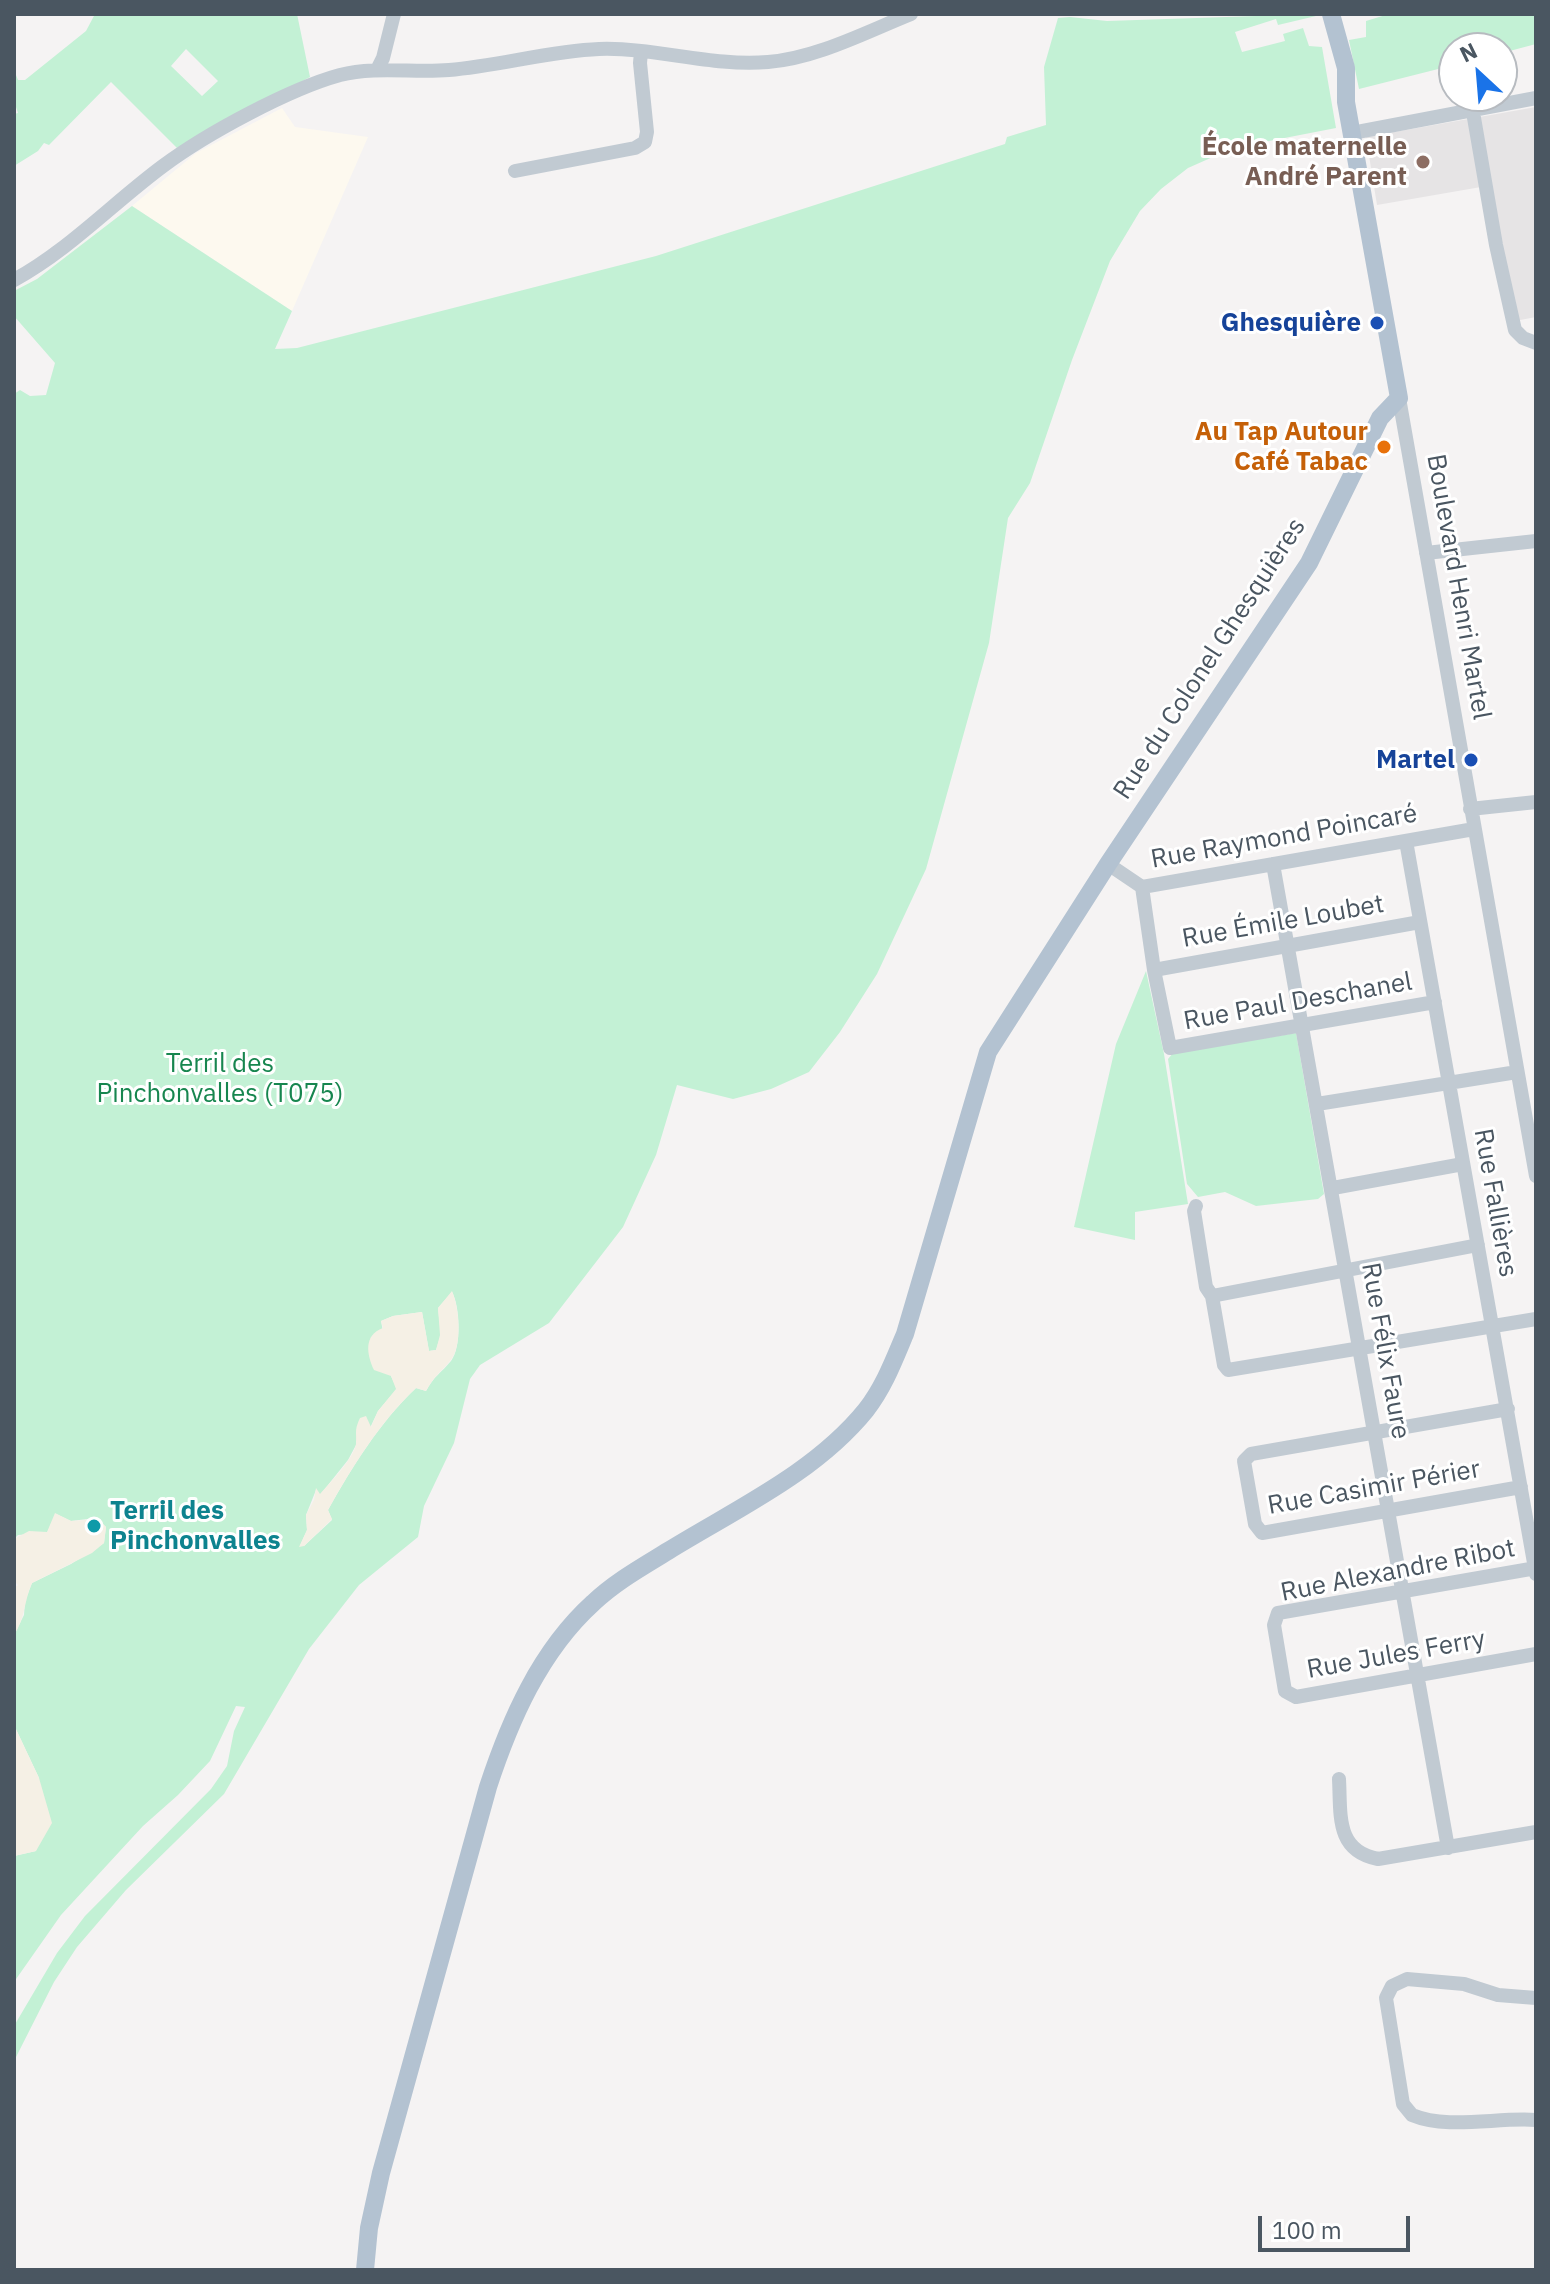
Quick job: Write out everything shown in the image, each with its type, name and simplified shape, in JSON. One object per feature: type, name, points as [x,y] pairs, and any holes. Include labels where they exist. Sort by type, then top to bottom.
[{"type":"main road","name":"Boulevard Henri Martel","points":[[1332,20],[1334,71],[1346,102],[1399,398]]},
{"type":"main road","name":"Rue du Colonel Ghesquières","points":[[365,2270],[369,2228],[381,2173],[488,1787],[520,1704],[565,1633],[599,1598],[623,1579],[803,1468],[835,1444],[867,1408],[891,1368],[905,1334],[988,1052],[1108,864],[1309,563],[1380,418],[1399,398]]},
{"type":"street","points":[[377,70],[394,14]]},
{"type":"street","points":[[14,280],[47,261],[165,164],[220,129],[304,87],[342,75],[377,70],[449,70],[594,49],[738,63],[769,62],[802,56],[911,14]]},
{"type":"street","points":[[515,171],[635,148],[645,142],[647,132],[641,52]]},
{"type":"street","points":[[1352,133],[1473,112],[1496,245],[1515,330],[1536,343]]},
{"type":"street","name":"Boulevard Henri Martel","points":[[1399,398],[1536,1176]]},
{"type":"street","points":[[1426,553],[1535,542]]},
{"type":"street","points":[[1470,809],[1536,802]]},
{"type":"street","name":"Rue Raymond Poincaré","points":[[1108,864],[1142,887],[1474,829]]},
{"type":"street","name":"Rue Fallières","points":[[1406,841],[1536,1570]]},
{"type":"street","name":"Rue Félix Faure","points":[[1273,864],[1448,1848]]},
{"type":"street","points":[[1142,887],[1154,970]]},
{"type":"street","name":"Rue Émile Loubet","points":[[1154,970],[1420,922]]},
{"type":"street","name":"Rue Paul Deschanel","points":[[1154,970],[1170,1048],[1435,1002]]},
{"type":"street","points":[[1317,1104],[1517,1072]]},
{"type":"street","points":[[1333,1188],[1463,1164]]},
{"type":"street","points":[[1196,1206],[1194,1211],[1206,1287],[1212,1296],[1224,1365],[1228,1370],[1536,1319]]},
{"type":"street","points":[[1212,1296],[1478,1245]]},
{"type":"street","points":[[1375,1433],[1508,1409]]},
{"type":"street","name":"Rue Casimir Périer","points":[[1375,1433],[1251,1454],[1244,1461],[1255,1524],[1262,1533],[1521,1487]]},
{"type":"street","name":"Rue Alexandre Ribot","points":[[1274,1625],[1278,1613],[1536,1570]]},
{"type":"street","name":"Rue Jules Ferry","points":[[1274,1625],[1285,1691],[1296,1697],[1536,1654]]},
{"type":"street","points":[[1339,1779],[1345,1837],[1364,1856],[1378,1859],[1536,1832]]},
{"type":"street","points":[[1536,1998],[1498,1995],[1464,1984],[1407,1979],[1392,1986],[1386,1998],[1403,2104],[1412,2115],[1475,2122],[1508,2118],[1536,2120]]},
{"type":"shaded area","points":[[1536,107],[1536,317],[1515,321],[1481,187],[1377,205],[1366,137]]},
{"type":"shaded area","points":[[282,108],[295,127],[368,137],[292,311],[132,206],[196,153]]},
{"type":"green space","points":[[95,14],[297,14],[310,77],[177,148],[111,82],[49,145],[44,143],[38,151],[14,166],[14,114],[18,113],[14,101],[14,70],[18,80],[25,80],[86,31]],"holes":[[[186,49],[218,81],[202,96],[171,66]]]},
{"type":"green space","name":"Terril des Pinchonvalles (T075)","points":[[1316,14],[1278,25],[1276,19],[1235,32],[1242,52],[1285,41],[1283,34],[1303,28],[1309,46],[1322,47],[1336,128],[1233,148],[1188,168],[1140,211],[1110,261],[1030,483],[1008,518],[989,643],[926,869],[877,974],[840,1032],[809,1072],[771,1089],[733,1099],[677,1085],[656,1155],[623,1227],[549,1323],[480,1365],[470,1379],[454,1443],[424,1506],[418,1537],[359,1585],[309,1649],[224,1794],[126,1890],[77,1947],[54,1982],[14,2061],[14,2026],[57,1953],[85,1916],[211,1789],[227,1766],[234,1731],[245,1707],[236,1706],[210,1761],[143,1826],[61,1915],[14,1982],[14,1856],[36,1851],[39,1778],[14,1725],[14,1635],[24,1615],[25,1601],[32,1583],[104,1543],[106,1527],[96,1518],[71,1521],[56,1514],[47,1533],[18,1535],[14,1539],[14,394],[20,390],[30,396],[46,395],[55,363],[14,316],[14,291],[37,279],[132,206],[292,311],[275,349],[297,348],[656,256],[1005,144],[1007,137],[1046,125],[1044,67],[1058,18],[1107,21]],"holes":[[[452,1292],[458,1316],[455,1355],[426,1391],[416,1388],[390,1415],[357,1461],[328,1510],[332,1520],[304,1546],[300,1546],[307,1530],[306,1515],[316,1490],[320,1495],[348,1460],[378,1411],[397,1389],[391,1376],[381,1321],[422,1312],[429,1351],[436,1350],[441,1335],[438,1308]]]},
{"type":"green space","points":[[1389,14],[1536,14],[1536,44],[1518,49],[1518,32],[1438,32],[1438,69],[1359,89],[1349,40],[1366,37],[1366,21]]},
{"type":"green space","points":[[1146,971],[1164,1054],[1188,1204],[1135,1212],[1135,1240],[1074,1227],[1116,1044]]},
{"type":"green space","points":[[1296,1033],[1324,1194],[1318,1199],[1256,1206],[1225,1192],[1198,1197],[1187,1184],[1168,1059],[1173,1053]]},
{"type":"sand","points":[[452,1291],[458,1327],[454,1355],[426,1391],[416,1388],[390,1415],[357,1461],[328,1510],[332,1519],[304,1546],[299,1547],[307,1530],[306,1515],[316,1488],[320,1494],[351,1456],[360,1418],[366,1416],[371,1427],[378,1411],[396,1389],[391,1376],[374,1370],[368,1352],[372,1335],[383,1328],[381,1321],[422,1312],[429,1351],[436,1350],[440,1335],[438,1308]]},
{"type":"sand","points":[[55,1513],[71,1521],[99,1519],[106,1527],[104,1543],[92,1553],[32,1583],[14,1635],[14,1588],[18,1585],[14,1581],[14,1539],[29,1531],[47,1532]]},
{"type":"sand","points":[[14,1725],[39,1778],[52,1823],[36,1851],[14,1856]]},
{"type":"place","name":"École maternelle André Parent","points":[[1423,162]]},
{"type":"place","name":"Ghesquière","points":[[1377,323]]},
{"type":"place","name":"Au Tap Autour Café Tabac","points":[[1384,447]]},
{"type":"place","name":"Martel","points":[[1471,760]]},
{"type":"place","name":"Terril des Pinchonvalles","points":[[94,1526]]}]
